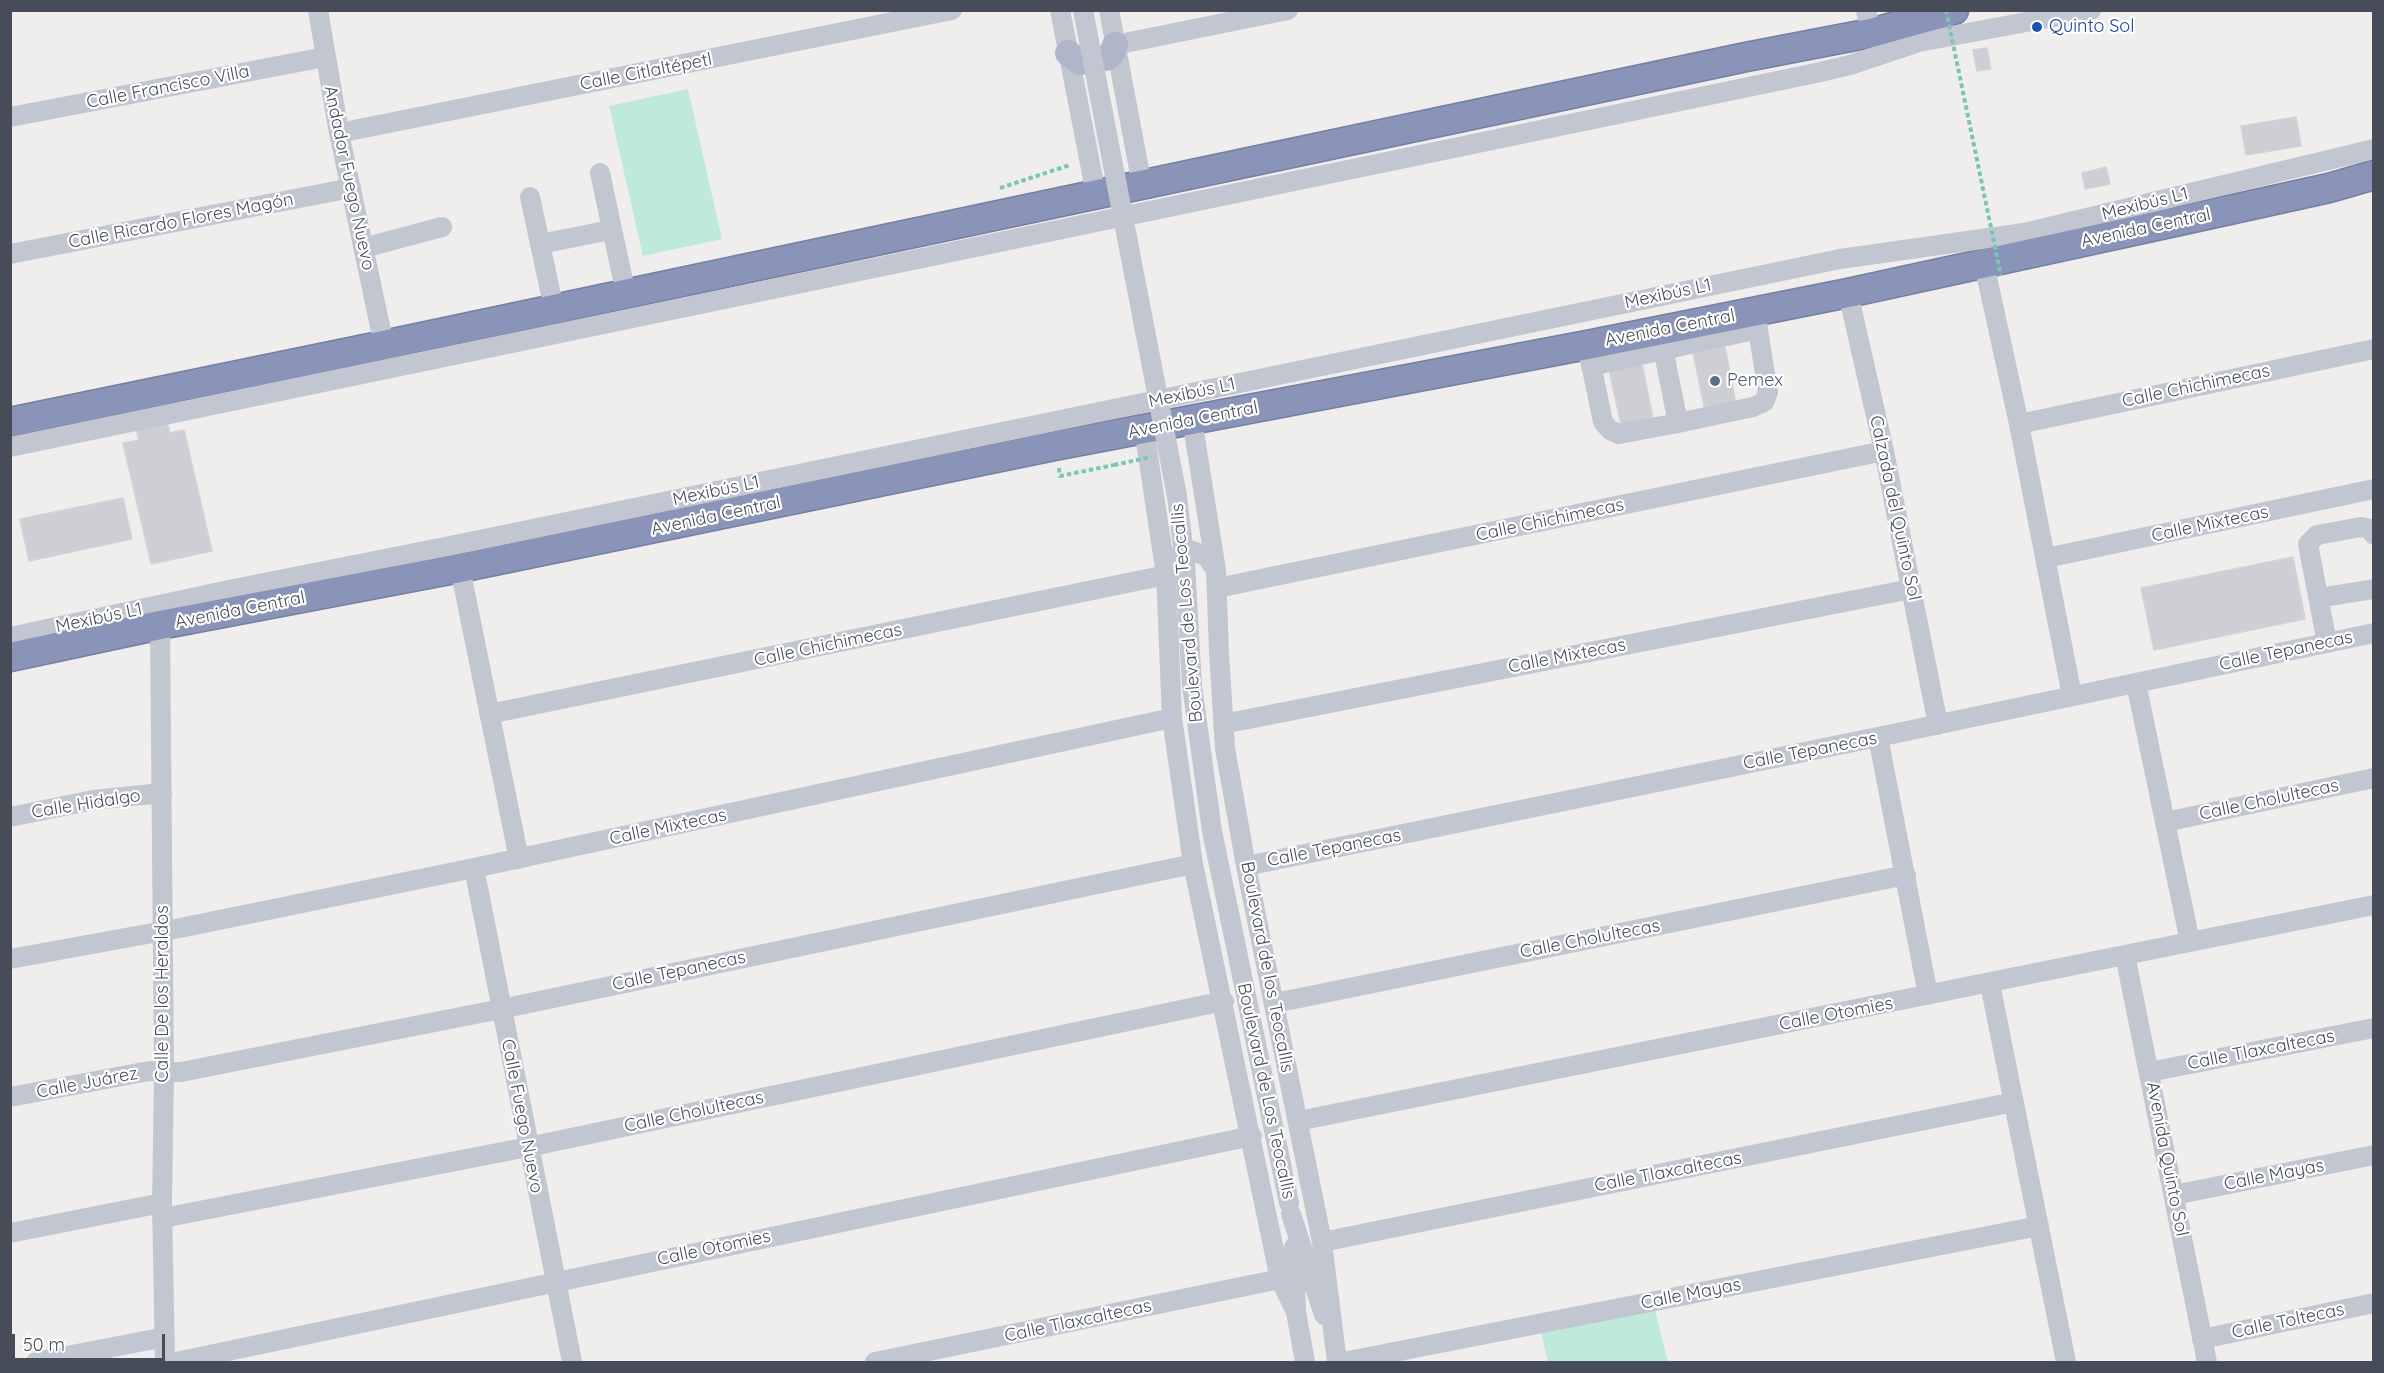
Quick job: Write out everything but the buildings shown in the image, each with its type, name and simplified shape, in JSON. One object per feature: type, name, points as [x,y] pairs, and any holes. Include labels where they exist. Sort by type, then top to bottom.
[{"type":"highway","points":[[10,422],[1746,57],[1869,22],[1954,10]]},
{"type":"highway","name":"Avenida Central","points":[[10,657],[1192,419],[1589,356],[1756,320],[1848,293],[1992,270],[2329,188],[2373,175]]},
{"type":"main road","points":[[1068,53],[1080,62],[1106,58],[1112,53],[1115,45]]},
{"type":"street","name":"Andador Fuego Nuevo","points":[[318,10],[339,133],[384,345]]},
{"type":"street","name":"Calle Citlaltépetl","points":[[339,133],[952,10]]},
{"type":"street","points":[[1060,10],[1096,194]]},
{"type":"street","name":"Boulevard de Los Teocallis","points":[[1083,10],[1177,496],[1185,563],[1192,686],[1212,831],[1290,1209],[1337,1362]]},
{"type":"street","points":[[1108,10],[1142,185]]},
{"type":"street","points":[[1115,45],[1288,10]]},
{"type":"street","points":[[10,447],[1816,73],[1850,65],[1919,42],[2091,10]]},
{"type":"street","name":"Calle Francisco Villa","points":[[10,117],[325,57]]},
{"type":"street","name":"Mexibús L1","points":[[10,637],[1840,259],[2024,233],[2373,149]]},
{"type":"street","points":[[600,173],[626,294]]},
{"type":"street","name":"Calle Ricardo Flores Magón","points":[[10,254],[351,188]]},
{"type":"street","points":[[530,197],[554,309]]},
{"type":"street","points":[[363,248],[442,227]]},
{"type":"street","points":[[540,244],[611,230]]},
{"type":"street","points":[[1992,270],[2019,424],[2072,696]]},
{"type":"street","name":"Calzada del Quinto Sol","points":[[1848,293],[1884,451],[1938,725]]},
{"type":"street","points":[[1589,356],[1603,422],[1610,430],[1619,434],[1753,407],[1764,402],[1768,392],[1756,320]]},
{"type":"street","points":[[1661,340],[1678,423]]},
{"type":"street","name":"Calle Chichimecas","points":[[2019,424],[2373,349]]},
{"type":"street","name":"Boulevard de los Teocallis","points":[[1192,419],[1216,579],[1223,724],[1246,866],[1322,1242],[1337,1362]]},
{"type":"street","name":"Boulevard de los Teocallis","points":[[1144,429],[1166,570],[1172,718],[1193,864],[1224,1001],[1280,1279],[1296,1312]]},
{"type":"street","name":"Calle Chichimecas","points":[[1216,579],[1884,451]]},
{"type":"street","name":"Calle Mixtecas","points":[[2046,558],[2373,489]]},
{"type":"street","points":[[2328,643],[2307,549],[2309,540],[2317,535],[2361,527],[2370,529],[2373,535]]},
{"type":"street","name":"Boulevard de los Teocallis","points":[[1166,570],[1170,559],[1181,553],[1193,551],[1206,556],[1216,579]]},
{"type":"street","points":[[460,568],[519,859]]},
{"type":"street","name":"Calle Chichimecas","points":[[489,714],[1166,570]]},
{"type":"street","name":"Calle Mixtecas","points":[[1223,724],[1911,589]]},
{"type":"street","points":[[2318,598],[2373,589]]},
{"type":"street","name":"Calle De los Heraldos","points":[[160,625],[164,931],[162,1210],[165,1362]]},
{"type":"street","name":"Calle Tepanecas","points":[[1246,866],[1938,725],[2373,633]]},
{"type":"street","points":[[2136,683],[2190,942]]},
{"type":"street","name":"Calle Mixtecas","points":[[10,959],[164,931],[519,859],[1172,718]]},
{"type":"street","points":[[1878,737],[1928,995]]},
{"type":"street","name":"Calle Cholultecas","points":[[2165,822],[2373,778]]},
{"type":"street","name":"Calle Hidalgo","points":[[10,817],[93,800],[162,793]]},
{"type":"street","name":"Calle Tepanecas","points":[[164,1072],[181,1072],[501,1009],[1193,864]]},
{"type":"street","name":"Calle Fuego Nuevo","points":[[474,868],[572,1362]]},
{"type":"street","name":"Calle Cholultecas","points":[[1275,1003],[1906,875]]},
{"type":"street","name":"Calle Otomies","points":[[1298,1121],[1990,984],[2373,905]]},
{"type":"street","name":"Avenida Quinto Sol","points":[[2125,955],[2207,1362]]},
{"type":"street","points":[[1990,984],[2067,1362]]},
{"type":"street","name":"Calle Cholultecas","points":[[10,1233],[162,1210],[528,1147],[1224,1001]]},
{"type":"street","name":"Calle Tlaxcaltecas","points":[[2150,1072],[2373,1028]]},
{"type":"street","name":"Calle Juárez","points":[[10,1097],[149,1071],[164,1072]]},
{"type":"street","name":"Calle Tlaxcaltecas","points":[[1322,1242],[2014,1102]]},
{"type":"street","name":"Calle Otomies","points":[[176,1362],[1252,1136]]},
{"type":"street","name":"Calle Mayas","points":[[2174,1195],[2373,1155]]},
{"type":"street","name":"Boulevard de Los Teocallis","points":[[1290,1209],[1296,1312],[1305,1362]]},
{"type":"street","name":"Calle Mayas","points":[[1343,1362],[2039,1226]]},
{"type":"street","name":"Calle Tlaxcaltecas","points":[[875,1362],[1280,1279]]},
{"type":"street","name":"Calle Toltecas","points":[[2202,1339],[2373,1303]]},
{"type":"street","points":[[36,1362],[165,1337]]},
{"type":"path","points":[[1946,10],[1992,270]]},
{"type":"path","points":[[1000,188],[1089,159]]},
{"type":"path","points":[[1060,476],[1158,455]]},
{"type":"green space","points":[[688,89],[722,239],[643,256],[609,106]]},
{"type":"green space","points":[[1655,1309],[1668,1362],[1548,1362],[1541,1332]]},
{"type":"place","name":"Quinto Sol","points":[[2037,27]]},
{"type":"place","name":"Pemex","points":[[1715,381]]}]
